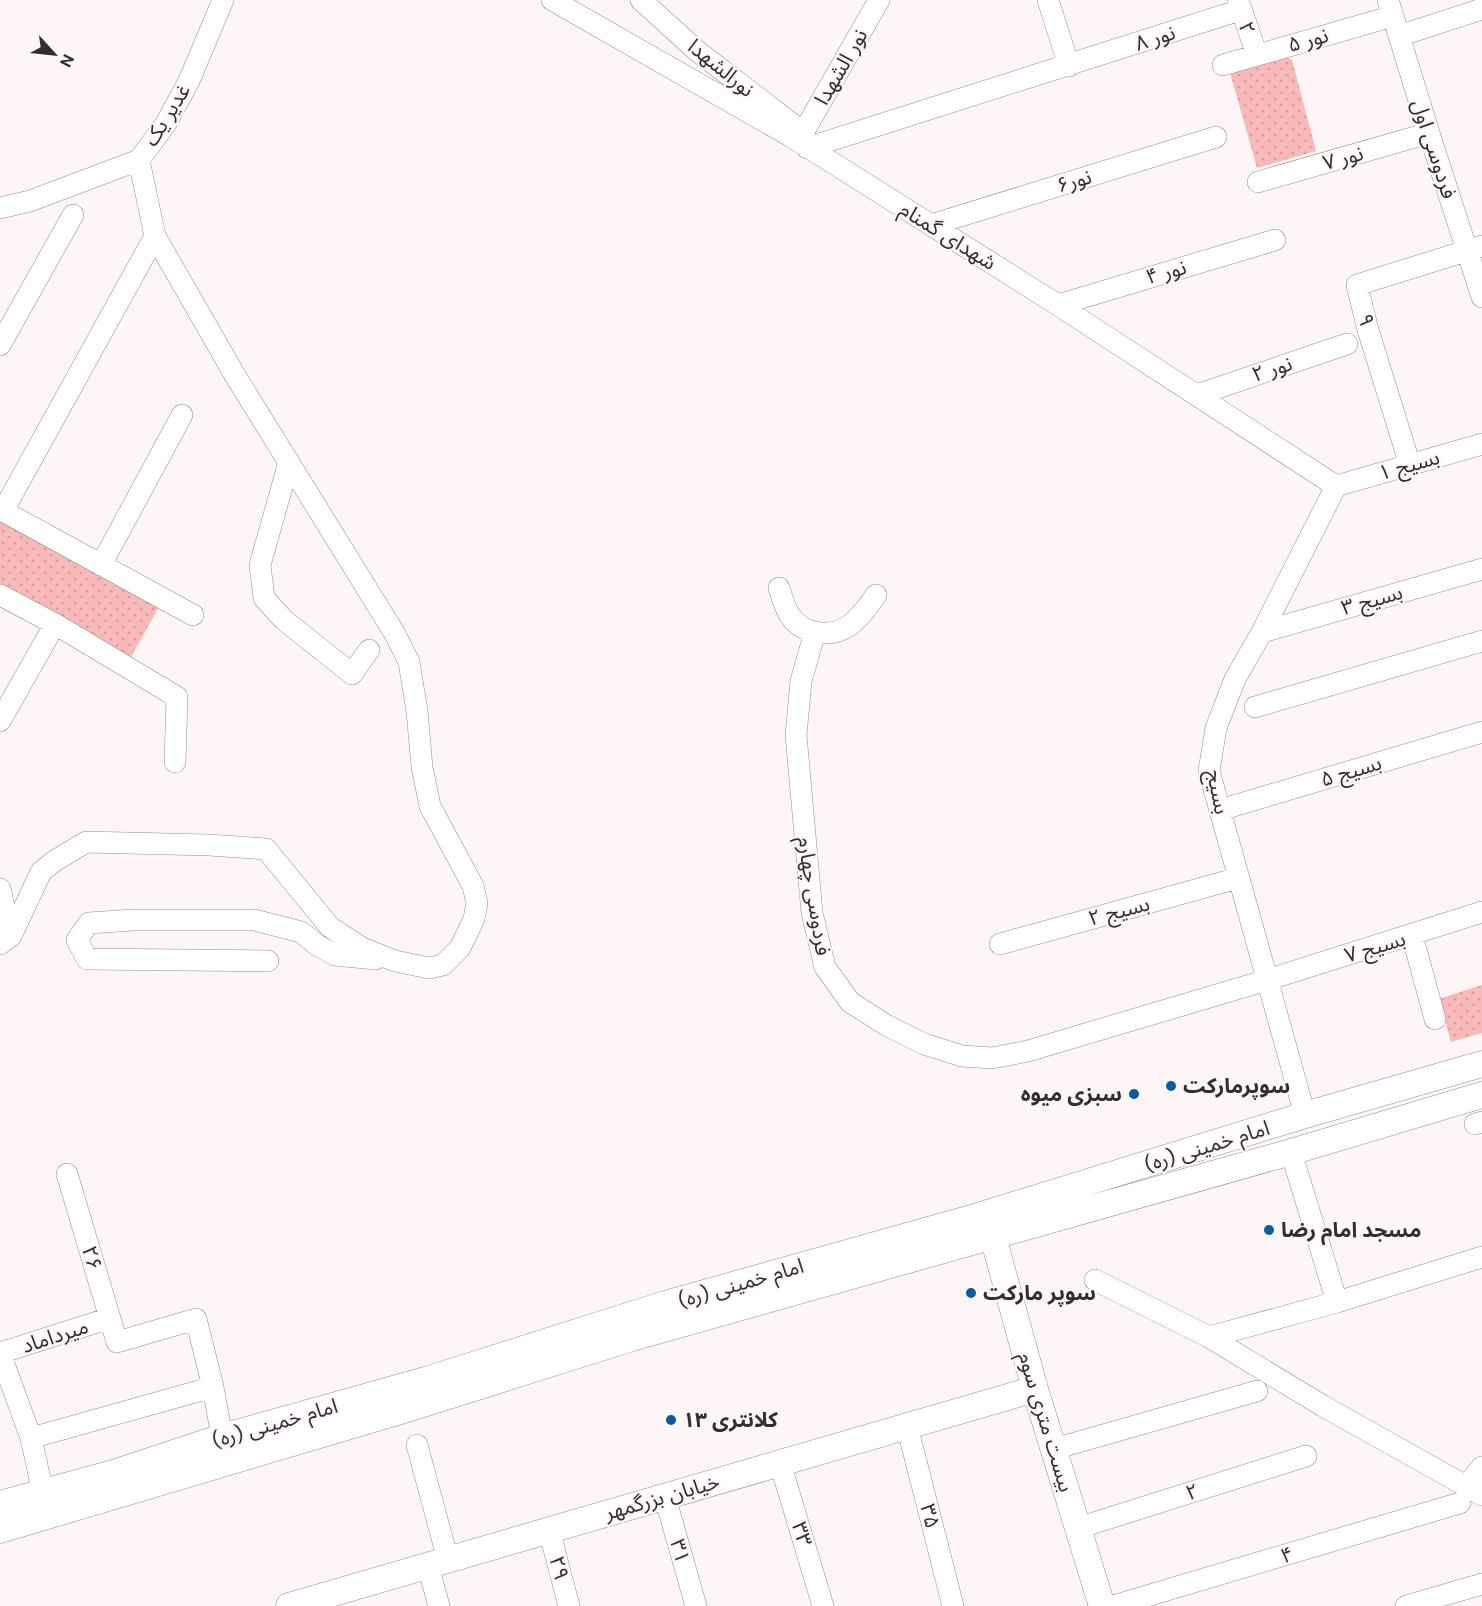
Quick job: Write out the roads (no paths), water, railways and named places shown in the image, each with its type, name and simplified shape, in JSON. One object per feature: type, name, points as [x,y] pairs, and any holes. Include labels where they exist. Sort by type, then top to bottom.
[{"type":"main road","name":"امام خمینی (ره)","points":[[0,1530],[115,1485],[222,1437],[429,1379],[665,1304],[975,1216],[1305,1115],[1482,1064]]},
{"type":"main road","name":"امام خمینی (ره)","points":[[0,1504],[43,1493],[115,1485],[1291,1152],[1482,1095]]},
{"type":"main road","name":"بیست متری سوم","points":[[993,1236],[1035,1389],[1102,1606]]},
{"type":"main road","name":"خیابان بزرگمهر","points":[[289,1606],[1035,1389]]},
{"type":"street","name":"غدیر یک","points":[[0,208],[30,201],[139,160],[165,125],[189,81],[223,0]]},
{"type":"street","name":"شهدای گمنام","points":[[552,0],[790,136],[805,141],[1336,486]]},
{"type":"street","name":"نورالشهدا","points":[[641,0],[696,50],[805,141]]},
{"type":"street","name":"نور الشهدا","points":[[805,141],[879,0]]},
{"type":"street","points":[[1048,0],[1070,66]]},
{"type":"street","name":"نور ۸","points":[[805,141],[1070,66],[1239,5]]},
{"type":"street","name":"۲","points":[[1239,5],[1257,55]]},
{"type":"street","name":"نور ۵","points":[[1223,65],[1393,17],[1482,9]]},
{"type":"street","name":"فردوسی اول","points":[[1393,17],[1429,133],[1475,248],[1482,297]]},
{"type":"street","name":"نور ۷","points":[[1258,182],[1429,133]]},
{"type":"street","name":"نور۶","points":[[931,225],[1216,137]]},
{"type":"street","points":[[139,160],[155,236],[236,377],[395,634],[409,662],[417,711],[422,767],[430,806],[473,886],[477,903],[474,919],[460,948],[442,965],[429,968],[395,961],[335,955],[317,945],[301,932],[254,920],[134,920],[89,923],[77,940],[87,959],[268,961]]},
{"type":"street","points":[[0,345],[73,215]]},
{"type":"street","points":[[155,236],[2,510],[193,615]]},
{"type":"street","name":"نور ۴","points":[[1058,304],[1275,240]]},
{"type":"street","name":"۹","points":[[1410,465],[1368,330],[1357,285],[1475,248]]},
{"type":"street","name":"نور ۲","points":[[1197,394],[1347,344]]},
{"type":"street","points":[[101,566],[182,415]]},
{"type":"street","name":"بسیج ۱","points":[[1336,486],[1482,446]]},
{"type":"street","points":[[289,462],[260,564],[264,598],[284,620],[352,674],[369,650]]},
{"type":"street","name":"بسیج","points":[[1305,1115],[1209,771],[1216,728],[1235,679],[1262,632],[1336,486]]},
{"type":"street","name":"بسیج ۳","points":[[1262,632],[1482,569]]},
{"type":"street","points":[[779,588],[785,608],[793,622],[801,628],[815,632],[836,633],[848,627],[876,595]]},
{"type":"street","points":[[0,595],[55,624],[177,697],[175,762]]},
{"type":"street","points":[[0,721],[55,624]]},
{"type":"street","name":"فردوسی چهارم","points":[[815,632],[801,681],[796,735],[803,825],[812,913],[825,967],[850,1002],[886,1025],[924,1044],[962,1056],[992,1058],[1088,1035],[1158,1011],[1267,980]]},
{"type":"street","points":[[1254,707],[1482,641]]},
{"type":"street","name":"بسیج ۵","points":[[1220,810],[1482,732]]},
{"type":"street","points":[[6,940],[41,872],[86,842],[209,845],[266,849],[330,927],[362,948],[395,961]]},
{"type":"street","name":"بسیج ۲","points":[[1000,944],[1238,878]]},
{"type":"street","points":[[0,889],[6,940]]},
{"type":"street","name":"بسیج ۷","points":[[1267,980],[1482,912]]},
{"type":"street","points":[[1412,935],[1435,1019]]},
{"type":"street","points":[[1291,1152],[1337,1302]]},
{"type":"street","name":"۲۶","points":[[67,1174],[117,1342],[196,1319],[213,1387]]},
{"type":"street","points":[[1209,1337],[1337,1302],[1482,1257]]},
{"type":"street","points":[[1095,1280],[1209,1337],[1469,1495],[1482,1467]]},
{"type":"street","name":"میرداماد","points":[[0,1353],[110,1318]]},
{"type":"street","points":[[0,1353],[31,1438],[43,1493]]},
{"type":"street","points":[[31,1438],[213,1387],[222,1437]]},
{"type":"street","points":[[1054,1449],[1257,1390]]},
{"type":"street","name":"۳۵","points":[[907,1426],[953,1606]]},
{"type":"street","points":[[417,1444],[438,1563],[439,1606]]},
{"type":"street","name":"۲","points":[[1078,1528],[1306,1456]]},
{"type":"street","name":"۳۳","points":[[780,1463],[823,1606]]},
{"type":"street","name":"۴","points":[[1113,1606],[1469,1495]]},
{"type":"street","name":"۳۱","points":[[665,1497],[696,1606]]},
{"type":"street","name":"۲۹","points":[[549,1530],[569,1606]]},
{"type":"street","points":[[1406,1606],[1482,1584]]},
{"type":"place","name":"سوپرمارکت","points":[[1171,1086]]},
{"type":"place","name":"سبزی میوه","points":[[1134,1094]]},
{"type":"place","name":"مسجد امام رضا","points":[[1269,1230]]},
{"type":"place","name":"سوپر مارکت","points":[[971,1293]]},
{"type":"place","name":"کلانتری ۱۳","points":[[671,1420]]}]
